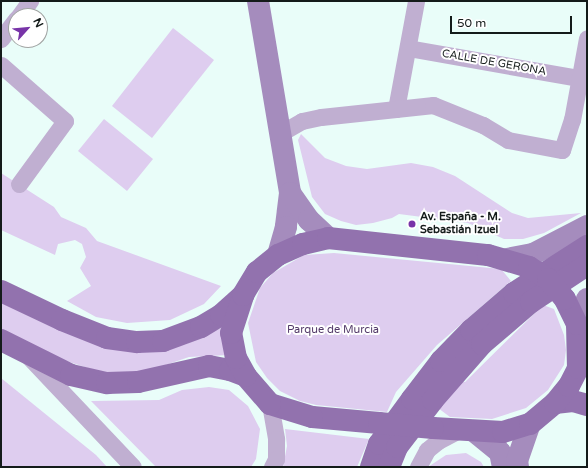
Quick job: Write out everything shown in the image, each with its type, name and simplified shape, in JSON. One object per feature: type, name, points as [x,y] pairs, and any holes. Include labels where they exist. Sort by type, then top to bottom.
[{"type":"main road","points":[[328,238],[507,259],[529,267],[548,279],[565,299],[581,342],[578,368],[569,386],[555,403],[530,424],[503,432],[466,432],[433,428],[385,438],[270,404],[246,376],[236,358],[231,333],[243,295],[257,272],[278,255],[303,244],[328,238]]},
{"type":"main road","points":[[371,467],[385,438],[441,361],[471,330],[514,293],[587,246]]},
{"type":"main road","points":[[385,438],[454,374],[488,338],[531,302],[587,266]]},
{"type":"main road","points":[[1,291],[62,320],[107,338],[137,342],[163,341],[201,327],[221,315],[243,295]]},
{"type":"main road","points":[[1,340],[28,355],[71,375],[107,383],[138,382],[209,366],[230,370],[246,376]]},
{"type":"main road","points":[[555,403],[573,401],[587,405]]},
{"type":"main road","points":[[385,438],[389,467]]},
{"type":"street","points":[[258,1],[290,193],[286,227],[278,255]]},
{"type":"street","points":[[396,109],[416,1]]},
{"type":"street","points":[[1,39],[8,30]]},
{"type":"street","points":[[281,133],[302,121],[321,117],[433,105],[483,125],[508,140],[562,150],[572,120],[583,68],[587,38]]},
{"type":"street","name":"CALLE DE GERONA","points":[[408,48],[583,68]]},
{"type":"street","points":[[1,65],[65,121],[20,184]]},
{"type":"street","points":[[290,193],[309,220],[328,238]]},
{"type":"street","points":[[507,259],[533,254],[587,226]]},
{"type":"street","points":[[581,342],[587,299]]},
{"type":"street","points":[[28,355],[133,467]]},
{"type":"street","points":[[270,404],[276,439],[276,459],[272,467]]},
{"type":"street","points":[[518,467],[517,462],[530,424]]},
{"type":"street","points":[[418,467],[428,450],[438,441],[466,432],[500,452],[503,467]]},
{"type":"green space","points":[[173,28],[214,60],[152,138],[112,106]]},
{"type":"green space","points":[[104,119],[153,159],[127,191],[78,151]]},
{"type":"green space","points":[[301,134],[325,158],[346,166],[367,169],[411,163],[433,167],[455,176],[512,213],[528,218],[581,213],[544,233],[523,239],[504,239],[468,223],[399,214],[392,218],[373,223],[356,225],[341,221],[325,214],[312,197],[298,140]]},
{"type":"green space","points":[[1,173],[54,207],[61,217],[86,228],[97,241],[221,286],[204,304],[170,320],[127,323],[96,317],[67,301],[91,286],[80,268],[86,257],[82,244],[75,240],[58,244],[55,255],[1,230]]},
{"type":"green space","name":"Parque de Murcia","points":[[334,253],[501,269],[511,281],[437,345],[396,392],[387,412],[316,405],[300,401],[280,391],[267,378],[256,362],[248,323],[260,288],[273,273],[304,255]]},
{"type":"green space","points":[[1,296],[159,350],[186,344],[225,326],[229,355],[189,357],[145,372],[117,374],[94,370],[57,358],[1,330]]},
{"type":"green space","points":[[543,305],[554,309],[564,335],[566,350],[564,365],[548,390],[526,408],[492,419],[450,417],[438,408],[459,381],[465,382]]},
{"type":"green space","points":[[1,378],[96,455],[107,467],[1,467]]},
{"type":"green space","points":[[209,387],[229,390],[248,406],[260,429],[256,459],[251,467],[156,467],[91,401],[159,400],[182,390]]},
{"type":"green space","points":[[285,429],[369,439],[357,467],[283,467],[287,446]]},
{"type":"green space","points":[[466,453],[481,462],[484,467],[428,467],[446,455]]},
{"type":"place","name":"Av. España - M. Sebastián Izuel","points":[[412,224]]}]
